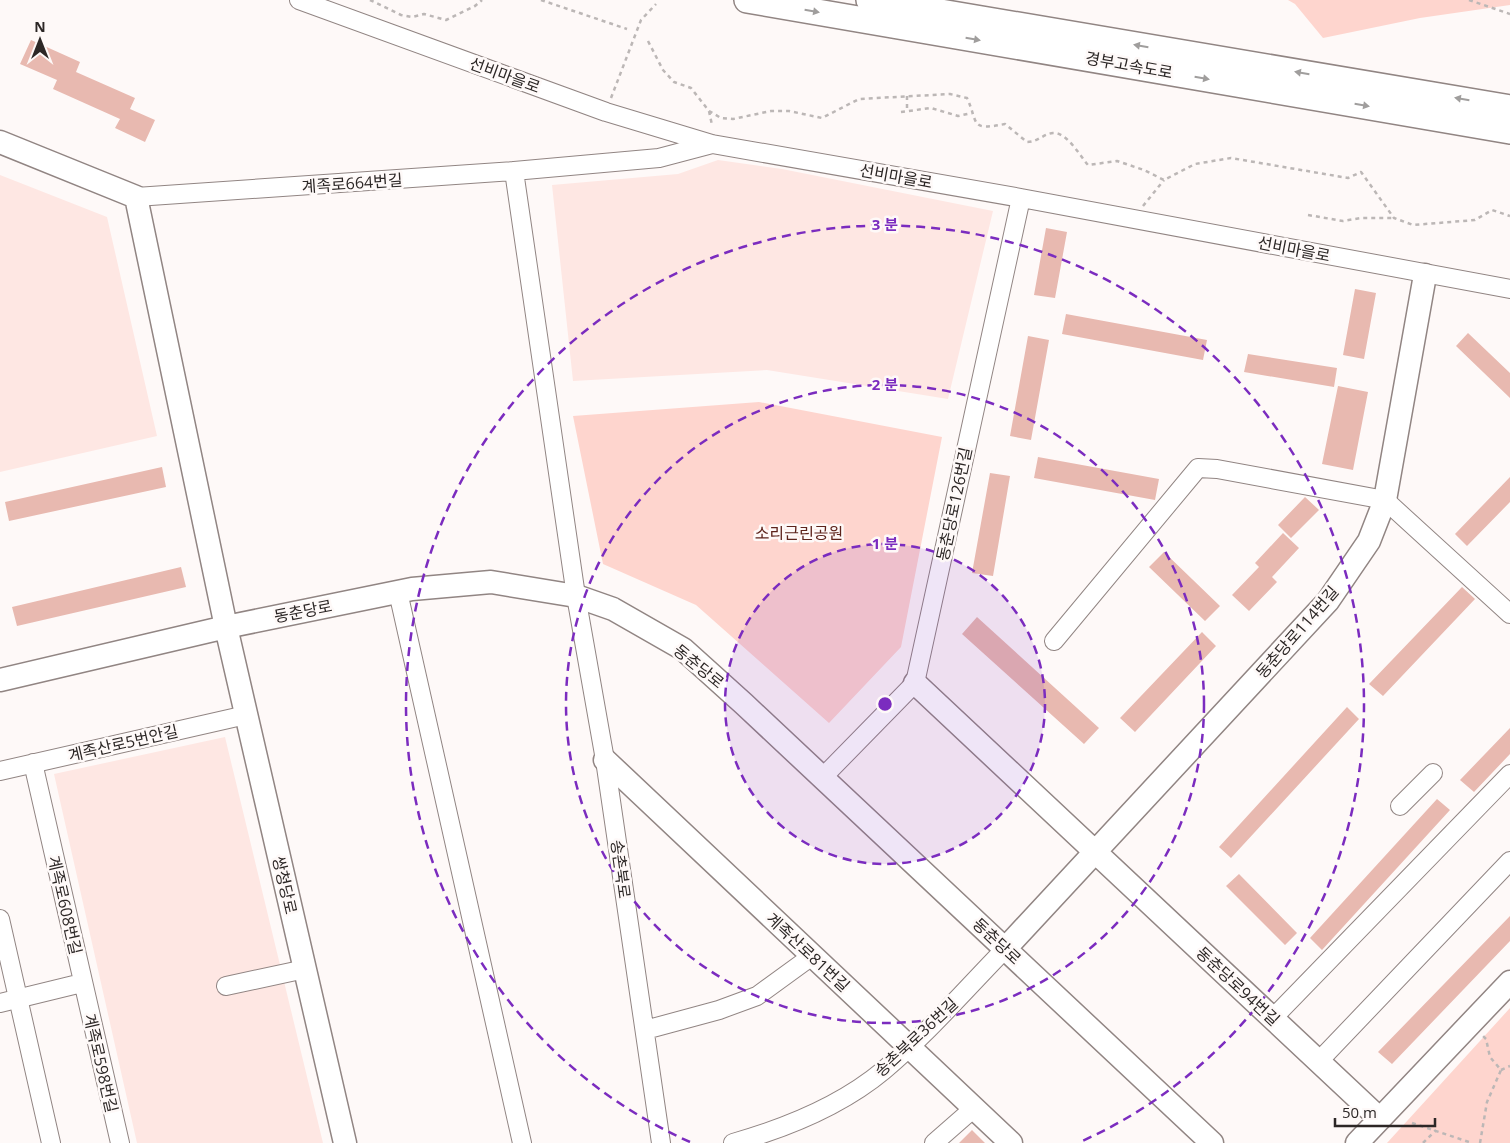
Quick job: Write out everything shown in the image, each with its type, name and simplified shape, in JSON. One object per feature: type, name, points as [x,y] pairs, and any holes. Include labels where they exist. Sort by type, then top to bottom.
[{"type":"highway","name":"경부고속도로","points":[[747,0],[1510,131]]},
{"type":"highway","name":"경부고속도로","points":[[869,0],[1510,108]]},
{"type":"main road","name":"계족로664번길","points":[[0,142],[136,197]]},
{"type":"main road","name":"쌍청당로","points":[[136,197],[226,627],[345,1143]]},
{"type":"main road","name":"동춘당로114번길","points":[[1005,949],[1328,601],[1369,541],[1385,500],[1425,275]]},
{"type":"main road","name":"동춘당로","points":[[0,680],[226,627],[398,592],[491,582],[576,596],[612,609],[683,650],[824,776],[1212,1143]]},
{"type":"main road","points":[[915,683],[1096,852]]},
{"type":"main road","name":"계족산로81번길","points":[[605,760],[1011,1143]]},
{"type":"main road","name":"동춘당로94번길","points":[[1096,852],[1380,1119]]},
{"type":"main road","points":[[1357,1143],[1510,982]]},
{"type":"street","name":"선비마을로","points":[[299,0],[315,8],[606,112],[712,144],[1021,198],[1425,275],[1510,289]]},
{"type":"street","name":"계족로664번길","points":[[136,197],[514,171],[659,158],[712,144]]},
{"type":"street","name":"송촌북로","points":[[514,171],[576,596],[605,760],[661,1143]]},
{"type":"street","name":"동춘당로126번길","points":[[915,683],[1021,198]]},
{"type":"street","points":[[1054,641],[1198,468],[1217,469],[1385,500],[1510,614]]},
{"type":"street","points":[[398,592],[522,1143]]},
{"type":"street","points":[[824,776],[915,683]]},
{"type":"street","name":"계족산로5번안길","points":[[0,770],[246,715]]},
{"type":"street","name":"계족로608번길","points":[[33,763],[82,983]]},
{"type":"street","points":[[1400,806],[1433,773]]},
{"type":"street","points":[[1272,1019],[1510,774]]},
{"type":"street","points":[[1318,1062],[1510,861]]},
{"type":"street","points":[[0,919],[51,1143]]},
{"type":"street","name":"송촌북로36번길","points":[[733,1143],[761,1135],[827,1108],[882,1072],[910,1047],[1005,949]]},
{"type":"street","points":[[645,1030],[719,1010],[756,996],[812,956]]},
{"type":"street","points":[[226,986],[305,968]]},
{"type":"street","points":[[0,1002],[82,983]]},
{"type":"street","name":"계족로598번길","points":[[82,983],[120,1143]]},
{"type":"street","points":[[940,1141],[974,1108]]},
{"type":"path","points":[[370,0],[401,15],[412,17],[424,14],[446,20],[475,6],[482,0]]},
{"type":"path","points":[[541,0],[627,29]]},
{"type":"path","points":[[1469,0],[1510,14]]},
{"type":"path","points":[[606,112],[632,39],[641,20],[656,4]]},
{"type":"path","points":[[648,41],[663,70],[674,82],[691,88],[709,110],[721,118],[733,119],[771,111],[789,111],[822,118],[859,99],[950,94],[967,98],[976,123],[985,128],[1005,124],[1027,142],[1037,142],[1053,133],[1060,134],[1088,164],[1117,161],[1144,170],[1164,180]]},
{"type":"path","points":[[907,96],[907,111]]},
{"type":"path","points":[[901,112],[931,108],[958,116],[972,113]]},
{"type":"path","points":[[709,110],[712,125]]},
{"type":"path","points":[[1140,210],[1164,180],[1195,164],[1231,158],[1348,178],[1361,172],[1394,218]]},
{"type":"path","points":[[1308,215],[1343,221],[1361,218],[1394,218],[1413,225],[1475,220],[1492,210],[1510,216]]},
{"type":"path","points":[[1478,1029],[1486,1039],[1490,1057],[1502,1070]]},
{"type":"path","points":[[1480,1143],[1487,1102],[1502,1070],[1510,1066]]},
{"type":"path","points":[[1412,1123],[1472,1143]]},
{"type":"path","points":[[1423,1143],[1436,1130]]},
{"type":"shaded area","points":[[718,160],[782,169],[993,211],[948,399],[767,370],[573,381],[552,185],[678,174]]},
{"type":"shaded area","points":[[0,175],[107,217],[157,436],[0,472]]},
{"type":"shaded area","points":[[225,737],[323,1143],[137,1143],[54,774]]},
{"type":"green space","points":[[1288,0],[1510,0],[1510,5],[1420,18],[1323,38],[1295,4]]},
{"type":"green space","name":"소리근린공원","points":[[759,402],[942,437],[901,647],[829,723],[696,605],[603,564],[573,416]]},
{"type":"green space","points":[[1510,1008],[1510,1143],[1387,1143]]},
{"type":"building","points":[[31,40],[80,62],[76,72],[135,98],[130,109],[155,120],[145,142],[115,128],[120,119],[53,89],[57,80],[20,64]]},
{"type":"building","points":[[1046,228],[1067,232],[1055,298],[1034,295]]},
{"type":"building","points":[[1355,289],[1376,293],[1364,359],[1343,355]]},
{"type":"building","points":[[1066,314],[1207,340],[1203,360],[1062,334]]},
{"type":"building","points":[[1468,333],[1510,373],[1510,398],[1456,346]]},
{"type":"building","points":[[1028,336],[1049,340],[1031,440],[1010,436]]},
{"type":"building","points":[[1248,354],[1337,368],[1334,387],[1244,372]]},
{"type":"building","points":[[1338,386],[1368,392],[1353,470],[1322,464]]},
{"type":"building","points":[[1038,457],[1159,479],[1155,500],[1034,478]]},
{"type":"building","points":[[162,467],[166,487],[9,521],[5,502]]},
{"type":"building","points":[[990,473],[1010,476],[993,576],[972,573]]},
{"type":"building","points":[[1510,477],[1510,502],[1467,546],[1455,534]]},
{"type":"building","points":[[1305,497],[1319,510],[1291,538],[1278,525]]},
{"type":"building","points":[[1283,533],[1299,548],[1272,577],[1277,582],[1249,611],[1232,595],[1259,567],[1255,563]]},
{"type":"building","points":[[1164,552],[1220,606],[1205,621],[1149,567]]},
{"type":"building","points":[[181,567],[186,587],[17,626],[12,607]]},
{"type":"building","points":[[1462,587],[1475,599],[1383,696],[1369,684]]},
{"type":"building","points":[[977,617],[1099,728],[1084,744],[962,634]]},
{"type":"building","points":[[1202,632],[1216,646],[1135,732],[1120,718]]},
{"type":"building","points":[[1347,707],[1359,719],[1231,858],[1219,847]]},
{"type":"building","points":[[1510,728],[1510,754],[1474,792],[1460,780]]},
{"type":"building","points":[[1437,799],[1450,810],[1322,950],[1310,938]]},
{"type":"building","points":[[1239,874],[1297,933],[1285,945],[1226,886]]},
{"type":"building","points":[[1510,916],[1510,941],[1392,1064],[1378,1052]]},
{"type":"building","points":[[972,1130],[985,1143],[959,1143]]}]
